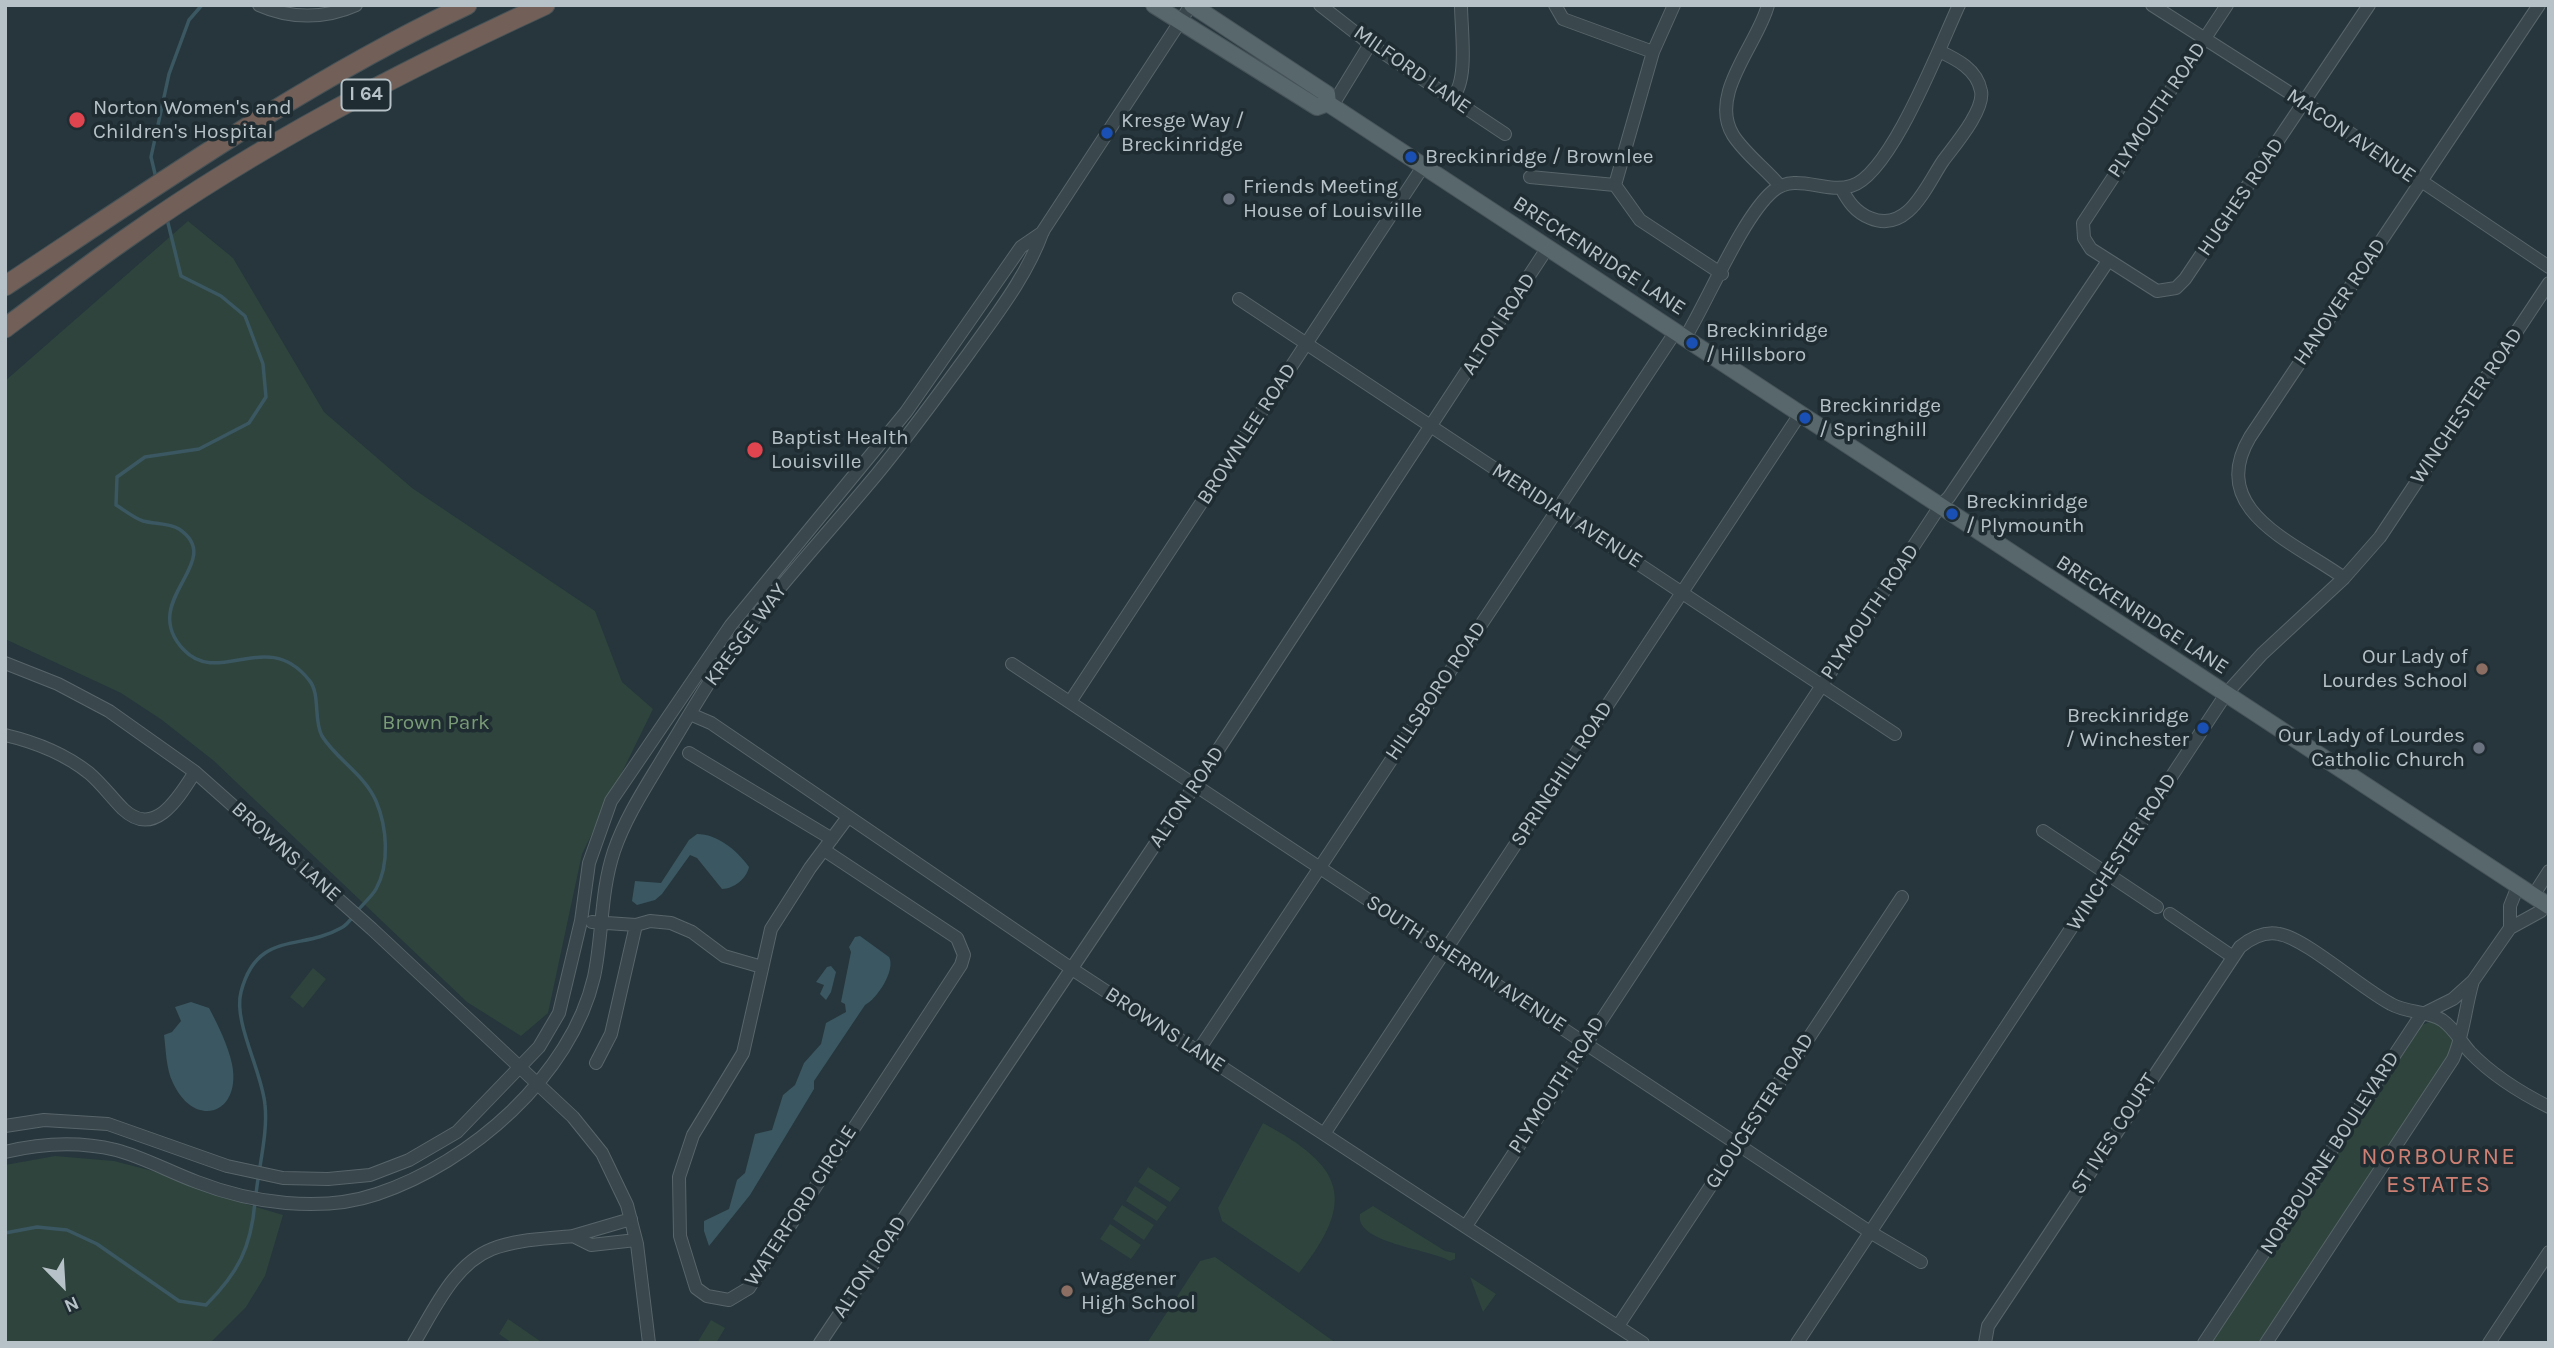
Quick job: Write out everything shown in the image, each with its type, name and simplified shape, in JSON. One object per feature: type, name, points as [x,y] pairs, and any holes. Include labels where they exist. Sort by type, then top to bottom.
[{"type":"highway","name":"I 64","points":[[5,286],[185,167],[394,39],[467,5]]},
{"type":"highway","name":"I 64","points":[[5,328],[139,230],[266,149],[436,57],[545,5]]},
{"type":"main road","name":"BRECKENRIDGE LANE","points":[[1154,5],[1317,107],[1330,105],[1424,165],[2542,902]]},
{"type":"main road","name":"BRECKENRIDGE LANE","points":[[1192,5],[1327,94],[1330,105]]},
{"type":"street","points":[[259,5],[290,14],[312,16],[356,5]]},
{"type":"street","name":"KRESGE WAY","points":[[5,1152],[49,1143],[93,1146],[120,1151],[238,1195],[278,1202],[347,1201],[400,1186],[467,1150],[489,1133],[556,1058],[586,1001],[594,974],[604,884],[621,833],[690,714],[743,634],[935,401],[1034,257],[1043,231],[1192,5]]},
{"type":"street","name":"MILFORD LANE","points":[[1320,5],[1370,44],[1505,134]]},
{"type":"street","points":[[1452,99],[1461,86],[1461,5]]},
{"type":"street","points":[[1555,5],[1563,19],[1653,52]]},
{"type":"street","points":[[1615,185],[1653,52],[1674,5]]},
{"type":"street","points":[[1768,5],[1759,33],[1733,80],[1726,114],[1738,142],[1780,186],[1799,183],[1841,188],[1860,182],[1878,163],[1914,104],[1959,5]]},
{"type":"street","name":"MACON AVENUE","points":[[2152,5],[2304,102],[2420,183],[2549,267]]},
{"type":"street","name":"PLYMOUTH ROAD","points":[[1466,1226],[1821,684],[2108,261],[2091,249],[2084,238],[2086,215],[2227,5]]},
{"type":"street","name":"HUGHES ROAD","points":[[2108,261],[2157,291],[2170,290],[2180,285],[2369,5]]},
{"type":"street","name":"HANOVER ROAD","points":[[2344,578],[2250,511],[2239,484],[2239,464],[2250,436],[2539,5]]},
{"type":"street","points":[[1330,105],[1370,44]]},
{"type":"street","points":[[1841,188],[1849,204],[1876,220],[1897,220],[1913,208],[1962,135],[1980,101],[1981,91],[1969,69],[1939,51]]},
{"type":"street","name":"BROWNLEE ROAD","points":[[1070,702],[1424,165]]},
{"type":"street","points":[[1530,177],[1615,185],[1640,220],[1722,274]]},
{"type":"street","name":"HILLSBORO ROAD","points":[[1198,1051],[1556,509],[1722,274],[1754,215],[1780,186]]},
{"type":"street","name":"KRESGE WAY","points":[[5,1126],[44,1120],[108,1124],[244,1170],[283,1178],[351,1179],[370,1175],[409,1160],[457,1132],[521,1069],[539,1047],[559,1013],[581,921],[589,863],[601,822],[611,801],[731,625],[906,412],[1021,247],[1043,231]]},
{"type":"street","name":"ALTON ROAD","points":[[820,1343],[1195,785],[1548,247]]},
{"type":"street","name":"WINCHESTER ROAD","points":[[1797,1343],[2019,1011],[2226,694],[2262,654],[2344,578],[2380,537],[2549,283]]},
{"type":"street","name":"MERIDIAN AVENUE","points":[[1239,299],[1895,734]]},
{"type":"street","name":"SPRINGHILL ROAD","points":[[1324,1134],[1800,414]]},
{"type":"street","name":"BROWNS LANE","points":[[5,663],[58,684],[109,711],[195,772],[372,929],[573,1117],[602,1153],[617,1180],[631,1220],[649,1343]]},
{"type":"street","name":"SOUTH SHERRIN AVENUE","points":[[1012,664],[1870,1232],[1921,1262]]},
{"type":"street","name":"BROWNS LANE","points":[[690,714],[711,723],[1072,969],[1643,1343]]},
{"type":"street","points":[[5,735],[30,741],[79,766],[130,816],[139,819],[156,818],[172,808],[195,772]]},
{"type":"street","points":[[689,753],[828,845]]},
{"type":"street","name":"WATERFORD CIRCLE","points":[[828,845],[957,938],[963,958],[749,1288],[729,1300],[707,1296],[696,1288],[680,1236],[679,1177],[693,1135],[743,1053],[774,924],[828,845],[848,817]]},
{"type":"street","points":[[2043,831],[2157,907]]},
{"type":"street","name":"NORBOURNE BOULEVARD","points":[[2204,1343],[2421,1015],[2453,999],[2473,981],[2510,928],[2541,911],[2549,872]]},
{"type":"street","name":"NORBOURNE BOULEVARD","points":[[2510,928],[2510,906],[2518,886]]},
{"type":"street","name":"GLOUCESTER ROAD","points":[[1618,1326],[1902,897]]},
{"type":"street","points":[[2170,915],[2233,957]]},
{"type":"street","points":[[581,921],[636,925],[650,921],[671,923],[692,932],[724,956],[762,967]]},
{"type":"street","points":[[596,1063],[611,1034],[636,925]]},
{"type":"street","name":"ST IVES COURT","points":[[1985,1343],[1988,1326],[2239,947],[2256,936],[2271,933],[2289,936],[2382,999],[2421,1015]]},
{"type":"street","name":"NORBOURNE BOULEVARD","points":[[2266,1343],[2453,1059],[2462,1040],[2465,1009],[2473,981]]},
{"type":"street","points":[[2421,1015],[2439,1018],[2462,1040],[2468,1050],[2496,1074],[2549,1107]]},
{"type":"street","points":[[414,1343],[456,1276],[474,1259],[492,1249],[513,1243],[573,1237],[631,1220]]},
{"type":"street","points":[[573,1237],[591,1245],[636,1240]]},
{"type":"street","points":[[2489,1343],[2549,1252]]},
{"type":"green space","name":"Brown Park","points":[[188,221],[233,258],[324,412],[412,488],[595,611],[622,682],[653,709],[582,854],[548,1013],[521,1036],[467,1002],[214,761],[162,720],[121,693],[5,639],[5,381]]},
{"type":"green space","points":[[313,968],[326,979],[303,1008],[290,997]]},
{"type":"green space","points":[[2429,1022],[2438,1023],[2453,1036],[2453,1050],[2261,1343],[2209,1343],[2418,1027]]},
{"type":"green space","points":[[1263,1123],[1311,1154],[1325,1170],[1333,1186],[1335,1204],[1330,1224],[1318,1247],[1299,1273],[1222,1221],[1218,1208]]},
{"type":"green space","points":[[55,1156],[114,1161],[176,1177],[209,1193],[283,1215],[265,1276],[246,1307],[210,1343],[5,1343],[5,1165]]},
{"type":"green space","points":[[1148,1167],[1180,1188],[1170,1202],[1138,1182]]},
{"type":"green space","points":[[1135,1186],[1167,1207],[1157,1221],[1126,1201]]},
{"type":"green space","points":[[1122,1205],[1154,1225],[1144,1240],[1113,1219]]},
{"type":"green space","points":[[1373,1206],[1445,1251],[1455,1253],[1455,1259],[1450,1261],[1395,1244],[1369,1232],[1361,1224],[1360,1214]]},
{"type":"green space","points":[[1110,1224],[1141,1245],[1131,1259],[1100,1239]]},
{"type":"green space","points":[[1215,1257],[1336,1343],[1147,1343],[1200,1261]]},
{"type":"green space","points":[[1470,1277],[1496,1294],[1483,1312]]},
{"type":"green space","points":[[508,1319],[540,1341],[512,1343],[499,1334]]},
{"type":"green space","points":[[711,1320],[725,1328],[716,1343],[697,1343]]},
{"type":"water","points":[[697,834],[719,840],[739,855],[749,867],[743,879],[722,889],[697,858],[690,855],[655,900],[637,905],[632,901],[635,881],[661,883],[689,840]]},
{"type":"water","points":[[860,936],[889,957],[888,976],[814,1081],[814,1089],[750,1195],[709,1246],[704,1221],[729,1209],[737,1180],[745,1173],[755,1134],[772,1130],[783,1095],[795,1085],[804,1063],[821,1044],[826,1023],[846,1012],[845,1004],[841,1002],[851,952],[849,947],[855,937]]},
{"type":"water","points":[[831,966],[836,972],[826,1000],[820,994],[824,985],[816,982],[827,967]]},
{"type":"water","points":[[191,1002],[209,1008],[232,1064],[230,1095],[224,1104],[215,1110],[204,1111],[193,1107],[182,1098],[169,1072],[164,1035],[172,1032],[181,1021],[175,1007]]},
{"type":"waterway","points":[[156,178],[151,157],[169,74],[189,20],[202,5]]},
{"type":"waterway","points":[[167,219],[181,276],[221,296],[245,316],[263,364],[266,397],[249,423],[199,449],[145,457],[117,477],[116,505],[143,521],[175,527],[191,542],[194,555],[174,598],[170,615],[172,632],[184,650],[198,660],[212,663],[260,657],[277,658],[293,665],[313,686],[322,736],[371,791],[380,811],[385,834],[385,857],[380,879],[374,892],[344,927],[326,935],[282,945],[269,951],[258,959],[248,972],[241,992],[241,1018],[263,1092],[266,1115],[256,1194]]},
{"type":"waterway","points":[[5,1233],[37,1227],[67,1230],[97,1244],[179,1301],[206,1305],[227,1282],[241,1259],[250,1233],[255,1202]]},
{"type":"place","name":"Norton Women's and Children's Hospital","points":[[77,120]]},
{"type":"place","name":"Kresge Way / Breckinridge","points":[[1107,133]]},
{"type":"place","name":"Breckinridge / Brownlee","points":[[1411,157]]},
{"type":"place","name":"Friends Meeting House of Louisville","points":[[1229,199]]},
{"type":"place","name":"Breckinridge / Hillsboro","points":[[1692,343]]},
{"type":"place","name":"Breckinridge / Springhill","points":[[1805,418]]},
{"type":"place","name":"Baptist Health Louisville","points":[[755,450]]},
{"type":"place","name":"Breckinridge / Plymounth","points":[[1952,514]]},
{"type":"place","name":"Our Lady of Lourdes School","points":[[2482,669]]},
{"type":"place","name":"Breckinridge / Winchester","points":[[2203,728]]},
{"type":"place","name":"Our Lady of Lourdes Catholic Church","points":[[2479,748]]},
{"type":"place","name":"Waggener High School","points":[[1067,1291]]},
{"type":"district","name":"NORBOURNE ESTATES","points":[[2439,1171]]}]
